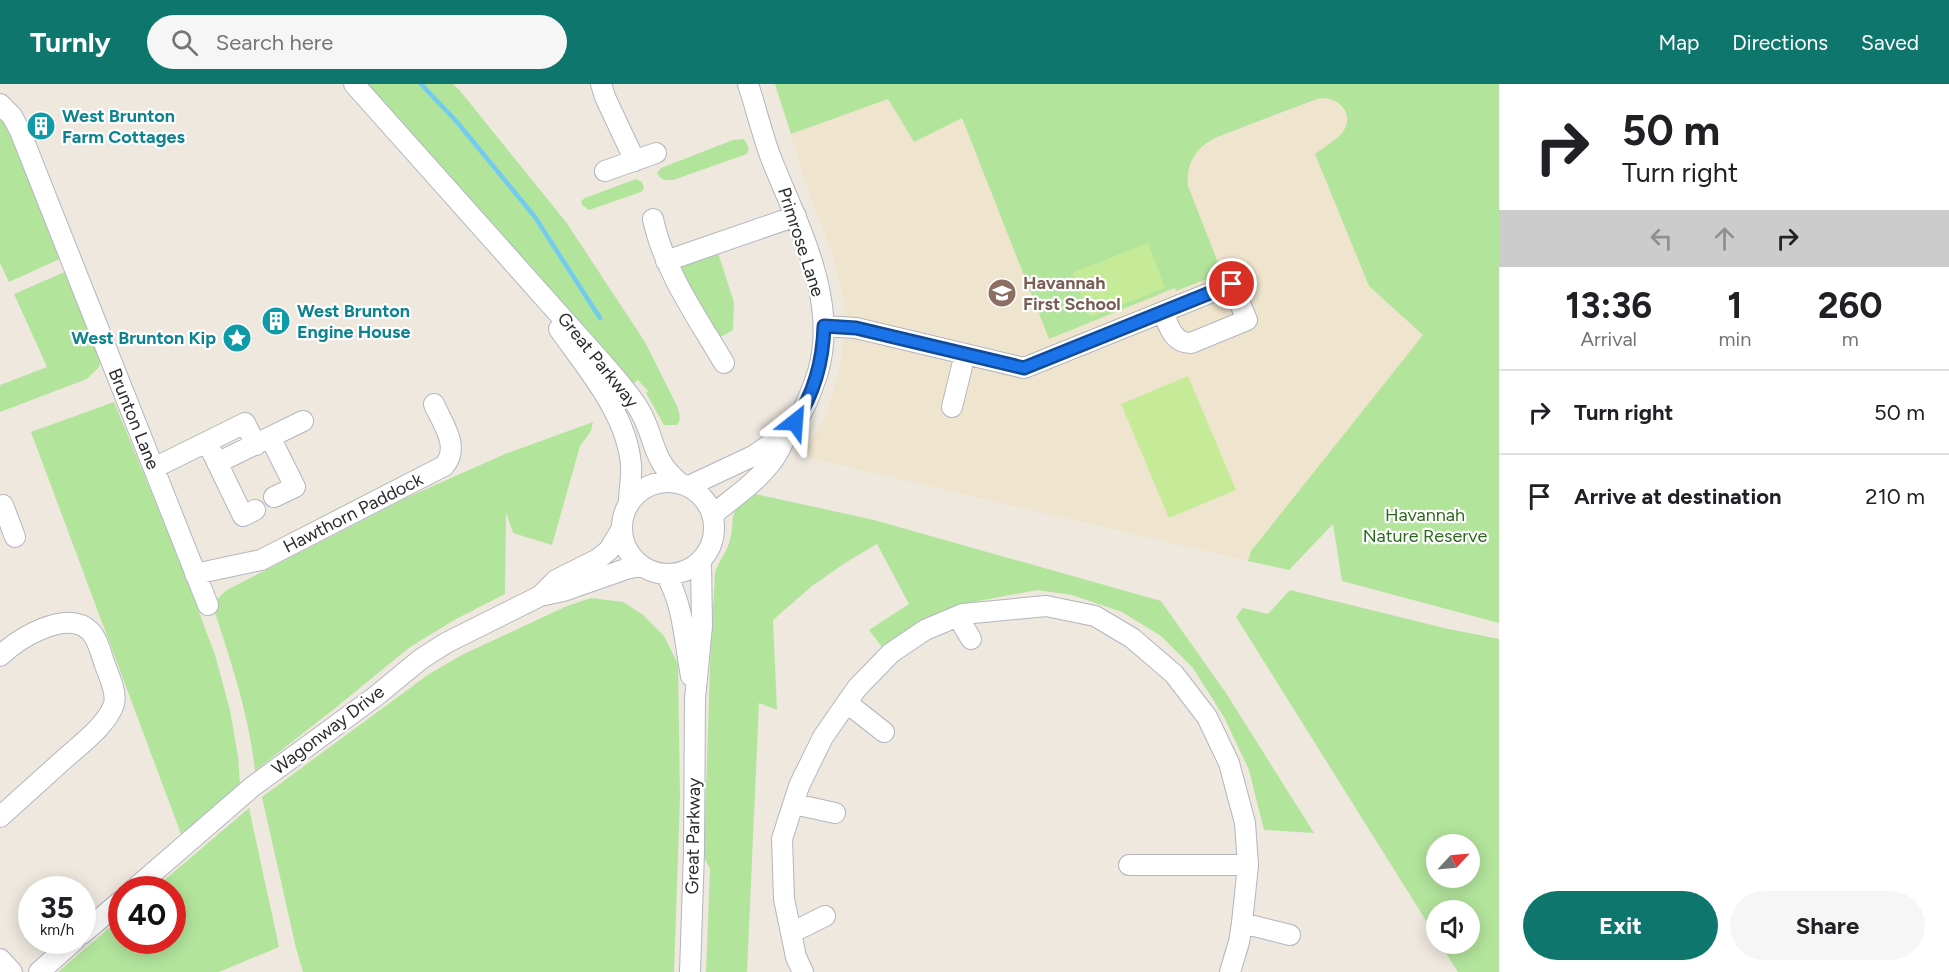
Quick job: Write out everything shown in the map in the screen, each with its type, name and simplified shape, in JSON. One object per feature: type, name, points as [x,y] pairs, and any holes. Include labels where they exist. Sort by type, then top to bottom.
[{"type":"street","name":"Great Parkway","points":[[354,84],[501,246],[632,398],[646,424],[660,462],[669,474],[704,498],[712,515],[714,535],[701,561],[702,626],[695,699],[694,852],[690,972]]},
{"type":"street","points":[[601,84],[634,161]]},
{"type":"street","name":"Primrose Lane","points":[[712,515],[772,463],[787,433],[802,411],[816,379],[822,354],[824,326],[822,304],[813,267],[796,216],[771,156],[748,84]]},
{"type":"street","name":"Brunton Lane","points":[[0,104],[12,116],[20,132],[208,605]]},
{"type":"street","points":[[605,171],[656,153]]},
{"type":"street","points":[[666,261],[796,216]]},
{"type":"street","points":[[653,219],[658,242],[698,333],[724,363]]},
{"type":"street","name":"Great Parkway","points":[[501,246],[587,369],[618,421],[627,443],[631,465],[629,502],[624,511],[621,530]]},
{"type":"street","points":[[824,326],[856,328],[1024,368],[1163,312]]},
{"type":"street","points":[[952,407],[964,354]]},
{"type":"street","name":"Hawthorn Paddock","points":[[195,574],[261,560],[444,465],[452,454],[452,444],[434,404]]},
{"type":"street","points":[[217,463],[303,421]]},
{"type":"street","points":[[154,468],[245,423],[263,441],[295,487],[274,497]]},
{"type":"street","name":"Primrose Lane","points":[[684,485],[753,456],[787,433]]},
{"type":"street","points":[[207,442],[243,516],[255,510]]},
{"type":"street","points":[[629,502],[635,494],[651,484],[670,481],[684,485]]},
{"type":"street","points":[[621,530],[626,549],[639,566],[656,573],[666,575],[685,571],[701,561]]},
{"type":"street","name":"Wagonway Drive","points":[[540,596],[556,580],[598,559],[609,550],[621,530]]},
{"type":"street","name":"Wagonway Drive","points":[[150,876],[252,787],[376,696],[421,659],[446,643],[540,596],[563,591],[639,566]]},
{"type":"street","name":"Great Parkway","points":[[666,575],[680,609],[695,699]]},
{"type":"street","points":[[803,972],[796,957],[784,899],[782,839],[799,786],[823,737],[857,688],[891,653],[925,630],[958,616],[993,610],[1046,606],[1095,616],[1126,643],[1174,675],[1207,717],[1229,763],[1245,823],[1248,865],[1239,942],[1230,972]]},
{"type":"street","points":[[958,616],[971,639]]},
{"type":"street","points":[[0,656],[36,631],[61,623],[76,623],[90,631],[99,648],[114,692],[114,703],[107,717],[90,736],[0,818]]},
{"type":"street","points":[[847,703],[884,732]]},
{"type":"street","points":[[794,804],[836,813]]},
{"type":"street","points":[[1129,865],[1248,865]]},
{"type":"street","points":[[96,922],[108,912]]},
{"type":"street","points":[[791,933],[825,916]]},
{"type":"street","points":[[1242,923],[1290,935]]},
{"type":"street","points":[[39,972],[59,954]]},
{"type":"street","points":[[0,959],[12,972]]},
{"type":"shaded area","points":[[1028,84],[1399,84],[1442,311],[1251,551],[1248,561],[801,456],[827,412],[840,368],[845,320],[843,298],[832,254],[804,179],[791,134],[888,99],[915,141]]},
{"type":"green space","points":[[366,84],[453,84],[461,92],[566,222],[645,342],[677,406],[680,418],[677,425],[664,425],[646,393],[648,391],[638,380],[630,386],[482,212]]},
{"type":"green space","name":"Havannah Nature Reserve","points":[[775,84],[1499,84],[1499,623],[1342,581],[1333,524],[1289,570],[1248,561],[1251,551],[1423,335],[1369,286],[1315,154],[1339,136],[1346,126],[1346,113],[1338,103],[1324,98],[1317,99],[1217,137],[1198,151],[1189,170],[1188,186],[1222,273],[1176,291],[1175,288],[1049,339],[962,118],[914,142],[888,99],[791,134]]},
{"type":"green space","points":[[0,118],[8,126],[62,258],[9,282],[0,263]]},
{"type":"green space","points":[[744,139],[749,148],[747,154],[673,180],[666,180],[657,173],[661,168],[733,140]]},
{"type":"green space","points":[[636,179],[642,182],[644,188],[641,192],[589,210],[582,205],[581,201],[585,198]]},
{"type":"green space","points":[[1148,243],[1165,288],[1090,317],[1072,273]]},
{"type":"green space","points":[[714,251],[718,253],[734,302],[733,330],[717,339],[676,270],[680,263]]},
{"type":"green space","points":[[67,271],[101,360],[99,367],[87,379],[0,412],[0,385],[47,367],[14,294]]},
{"type":"green space","points":[[1188,376],[1236,490],[1169,518],[1121,404]]},
{"type":"green space","points":[[114,402],[183,569],[215,655],[230,710],[238,756],[240,784],[181,834],[31,432]]},
{"type":"green space","points":[[593,422],[591,431],[580,446],[552,545],[513,533],[506,512],[505,594],[456,619],[410,647],[255,771],[244,707],[212,604],[227,590],[406,498],[505,454]]},
{"type":"green space","points":[[751,493],[874,520],[1161,601],[1226,693],[1314,833],[1264,830],[1249,770],[1224,717],[1193,668],[1161,636],[1122,612],[1072,595],[1037,590],[973,602],[922,623],[882,647],[869,630],[909,604],[877,544],[812,586],[773,620],[777,710],[759,703],[747,972],[706,972],[710,869],[704,857],[715,573],[729,543],[735,511]]},
{"type":"green space","points":[[1290,590],[1444,628],[1499,639],[1499,972],[1458,972],[1446,954],[1480,954],[1480,900],[1426,900],[1426,920],[1236,617],[1243,608],[1268,614]]},
{"type":"green space","points":[[591,598],[623,602],[642,614],[664,636],[678,664],[680,798],[674,972],[303,972],[262,797],[429,674],[462,655],[567,606]]},
{"type":"green space","points":[[249,808],[279,947],[219,972],[58,972],[79,954],[96,954],[96,939],[108,929],[108,954],[186,954],[186,876],[169,876]]},
{"type":"waterway","points":[[421,84],[457,122],[535,217],[600,318]]},
{"type":"place","name":"West Brunton Farm Cottages","points":[[41,126]]},
{"type":"place","name":"Havannah First School","points":[[1002,293]]},
{"type":"place","name":"West Brunton Engine House","points":[[276,321]]},
{"type":"place","name":"West Brunton Kip","points":[[237,338]]},
{"type":"route","points":[[795,422],[813,387],[822,349],[824,326],[856,328],[1024,368],[1232,284]]}]
